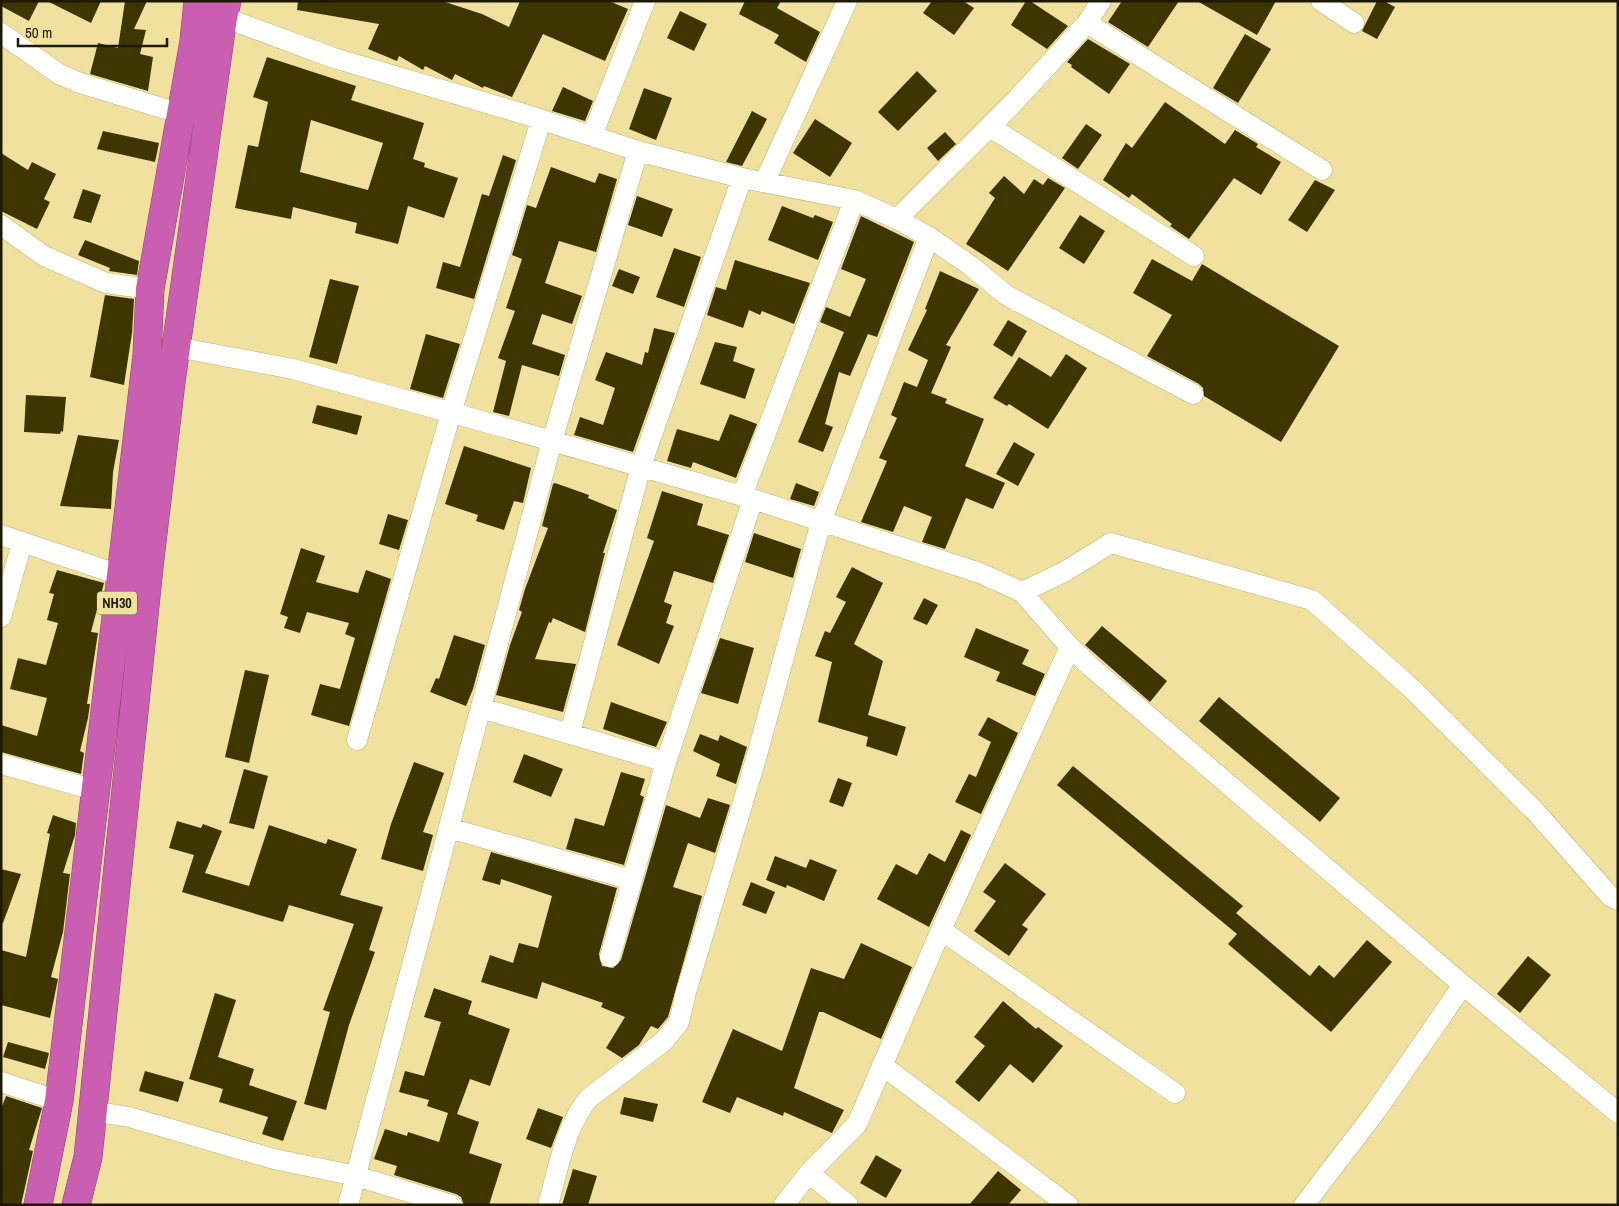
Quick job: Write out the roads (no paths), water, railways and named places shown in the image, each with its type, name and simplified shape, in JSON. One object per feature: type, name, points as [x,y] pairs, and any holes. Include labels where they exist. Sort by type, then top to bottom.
[{"type":"highway","name":"NH30","points":[[38,1205],[59,1101],[146,355],[150,290],[182,114],[194,41],[198,1]]},
{"type":"highway","name":"NH30","points":[[76,1205],[88,1157],[149,566],[176,347],[225,9]]},
{"type":"street","points":[[592,136],[645,1]]},
{"type":"street","points":[[765,181],[847,1]]},
{"type":"street","points":[[896,219],[990,127],[1087,23],[1101,1]]},
{"type":"street","points":[[1321,1],[1354,23]]},
{"type":"street","points":[[225,9],[334,58],[638,151],[742,178],[854,200],[896,219],[929,237],[971,266],[1006,295],[1193,394]]},
{"type":"street","points":[[1087,23],[1322,170]]},
{"type":"street","points":[[1,33],[59,74],[80,83],[182,114]]},
{"type":"street","points":[[357,740],[451,413],[541,120]]},
{"type":"street","points":[[990,127],[1194,256]]},
{"type":"street","points":[[348,1205],[552,441],[638,151]]},
{"type":"street","points":[[570,733],[640,466],[742,178]]},
{"type":"street","points":[[610,957],[666,762],[748,498],[854,200]]},
{"type":"street","points":[[1,225],[44,256],[106,283],[150,290]]},
{"type":"street","points":[[548,1205],[570,1134],[581,1108],[589,1098],[664,1041],[679,1022],[686,992],[755,762],[821,522],[929,237]]},
{"type":"street","points":[[176,347],[293,369],[640,466],[748,498],[980,573],[1022,592],[1070,647],[1170,736],[1329,869],[1463,985],[1618,1113]]},
{"type":"street","points":[[1,535],[120,575]]},
{"type":"street","points":[[1,617],[22,543]]},
{"type":"street","points":[[1022,592],[1064,572],[1111,543],[1312,600],[1410,687],[1534,810],[1610,896],[1618,900]]},
{"type":"street","points":[[784,1205],[809,1173],[857,1124],[941,930],[1070,647]]},
{"type":"street","points":[[481,708],[666,762]]},
{"type":"street","points":[[1,764],[95,790]]},
{"type":"street","points":[[449,828],[632,880]]},
{"type":"street","points":[[941,930],[1175,1092]]},
{"type":"street","points":[[1304,1205],[1376,1111],[1463,985]]},
{"type":"street","points":[[882,1065],[1068,1205]]},
{"type":"street","points":[[1,1082],[59,1101]]},
{"type":"street","points":[[92,1111],[130,1117],[274,1159],[356,1176],[452,1205]]},
{"type":"street","points":[[809,1173],[848,1205]]}]
